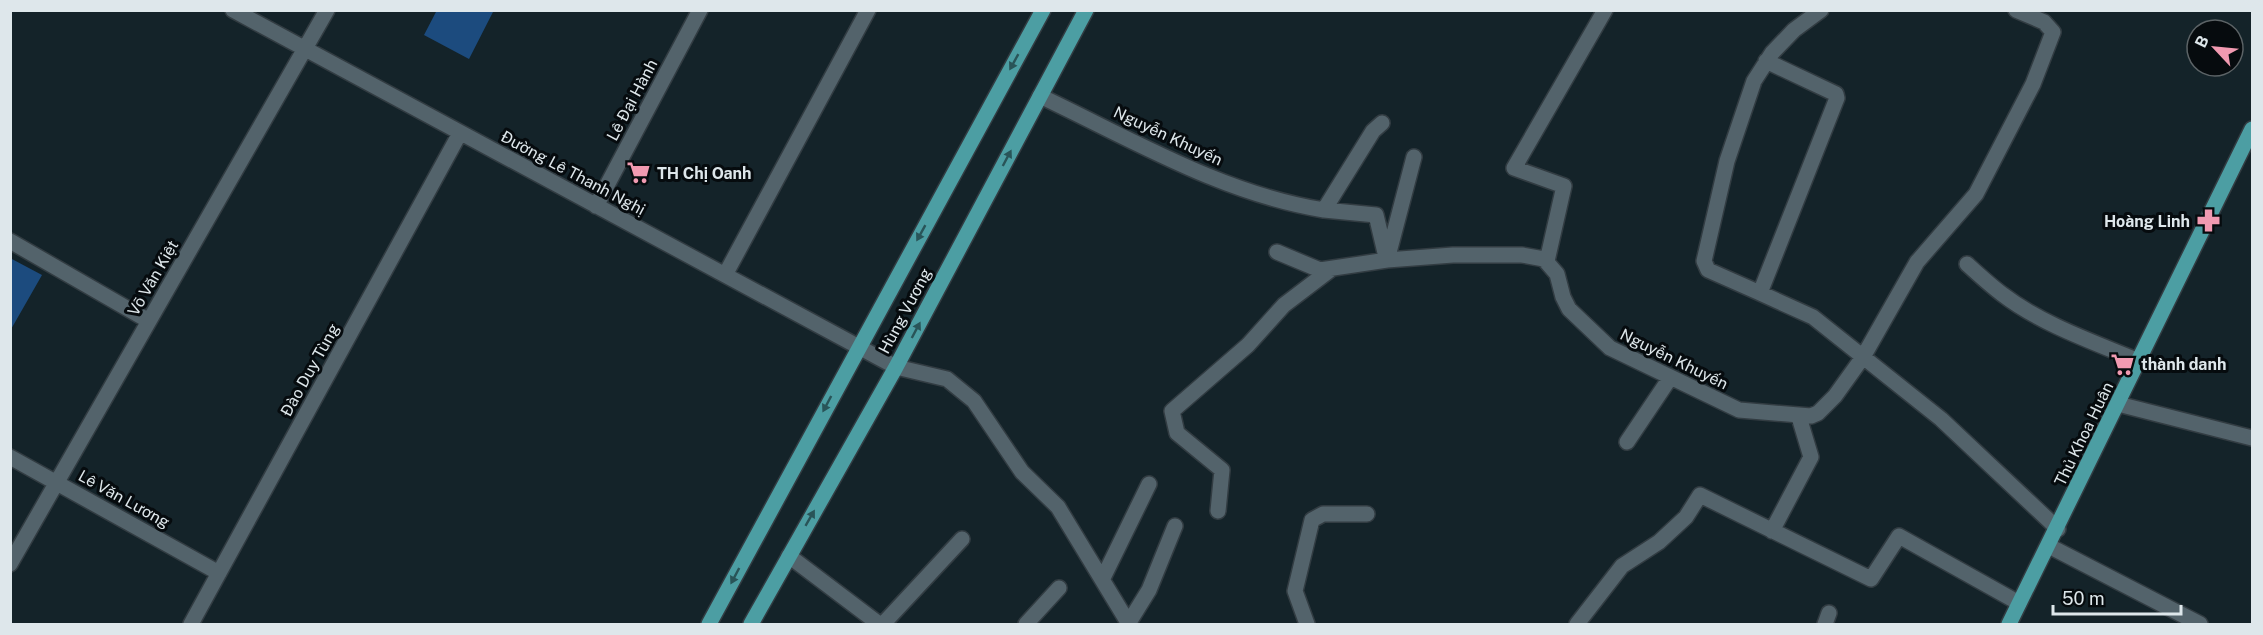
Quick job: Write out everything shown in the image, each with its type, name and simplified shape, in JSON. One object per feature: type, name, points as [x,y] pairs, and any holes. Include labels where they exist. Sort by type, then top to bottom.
[{"type":"main road","name":"Hùng Vương","points":[[709,624],[1043,10]]},
{"type":"main road","name":"Hùng Vương","points":[[751,624],[896,367],[1086,10]]},
{"type":"main road","name":"Thủ Khoa Huân","points":[[2008,624],[2058,529],[2253,129]]},
{"type":"street","name":"Đường Lê Thanh Nghị","points":[[233,10],[896,367],[947,380],[974,401],[1022,472],[1059,507],[1103,578],[1128,624]]},
{"type":"street","name":"Võ Văn Kiệt","points":[[10,564],[327,10]]},
{"type":"street","name":"Lê Đại Hành","points":[[597,206],[700,10]]},
{"type":"street","points":[[725,275],[868,10]]},
{"type":"street","points":[[1277,252],[1320,270],[1387,260],[1453,255],[1530,256],[1547,261],[1564,186],[1515,168],[1605,10]]},
{"type":"street","points":[[1821,10],[1794,30],[1766,61],[1754,81],[1740,118],[1704,261],[1708,270],[1813,317],[1941,419],[2058,529]]},
{"type":"street","name":"Nguyễn Khuyến","points":[[1547,261],[1557,274],[1569,309],[1610,348],[1739,410],[1799,417],[1818,413],[1827,405],[1863,357],[1917,262],[1955,220],[1984,180],[2033,84],[2053,32],[2044,22],[2016,10]]},
{"type":"street","points":[[1760,293],[1837,98],[1836,94],[1766,61]]},
{"type":"street","name":"Nguyễn Khuyến","points":[[1040,96],[1216,179],[1284,204],[1376,215],[1387,260]]},
{"type":"street","points":[[1324,210],[1373,131],[1382,123]]},
{"type":"street","name":"Đào Duy Tùng","points":[[191,624],[460,133]]},
{"type":"street","points":[[1387,260],[1414,157]]},
{"type":"street","points":[[10,241],[149,321]]},
{"type":"street","points":[[1967,264],[2003,295],[2035,314],[2083,338],[2139,361]]},
{"type":"street","points":[[1218,511],[1222,470],[1176,433],[1172,411],[1248,345],[1284,305],[1330,270]]},
{"type":"street","points":[[1627,442],[1670,378]]},
{"type":"street","points":[[2118,404],[2253,438]]},
{"type":"street","points":[[1772,531],[1811,457],[1799,417]]},
{"type":"street","name":"Lê Văn Lương","points":[[10,457],[219,573]]},
{"type":"street","points":[[1103,578],[1149,484]]},
{"type":"street","points":[[1577,624],[1622,566],[1659,542],[1686,517],[1700,495],[1870,579],[1899,536],[2019,603]]},
{"type":"street","points":[[1307,624],[1295,591],[1312,520],[1316,515],[1323,514],[1367,514]]},
{"type":"street","points":[[1128,624],[1149,590],[1175,526]]},
{"type":"street","points":[[789,556],[881,624],[962,539]]},
{"type":"street","points":[[2049,546],[2200,624]]},
{"type":"street","points":[[1026,624],[1059,588]]},
{"type":"building","points":[[437,10],[494,10],[469,59],[424,35]]},
{"type":"building","points":[[10,258],[42,275],[10,331]]},
{"type":"place","name":"TH Chị Oanh","points":[[639,173]]},
{"type":"place","name":"Hoàng Linh","points":[[2208,221]]},
{"type":"place","name":"thành danh","points":[[2123,364]]}]
